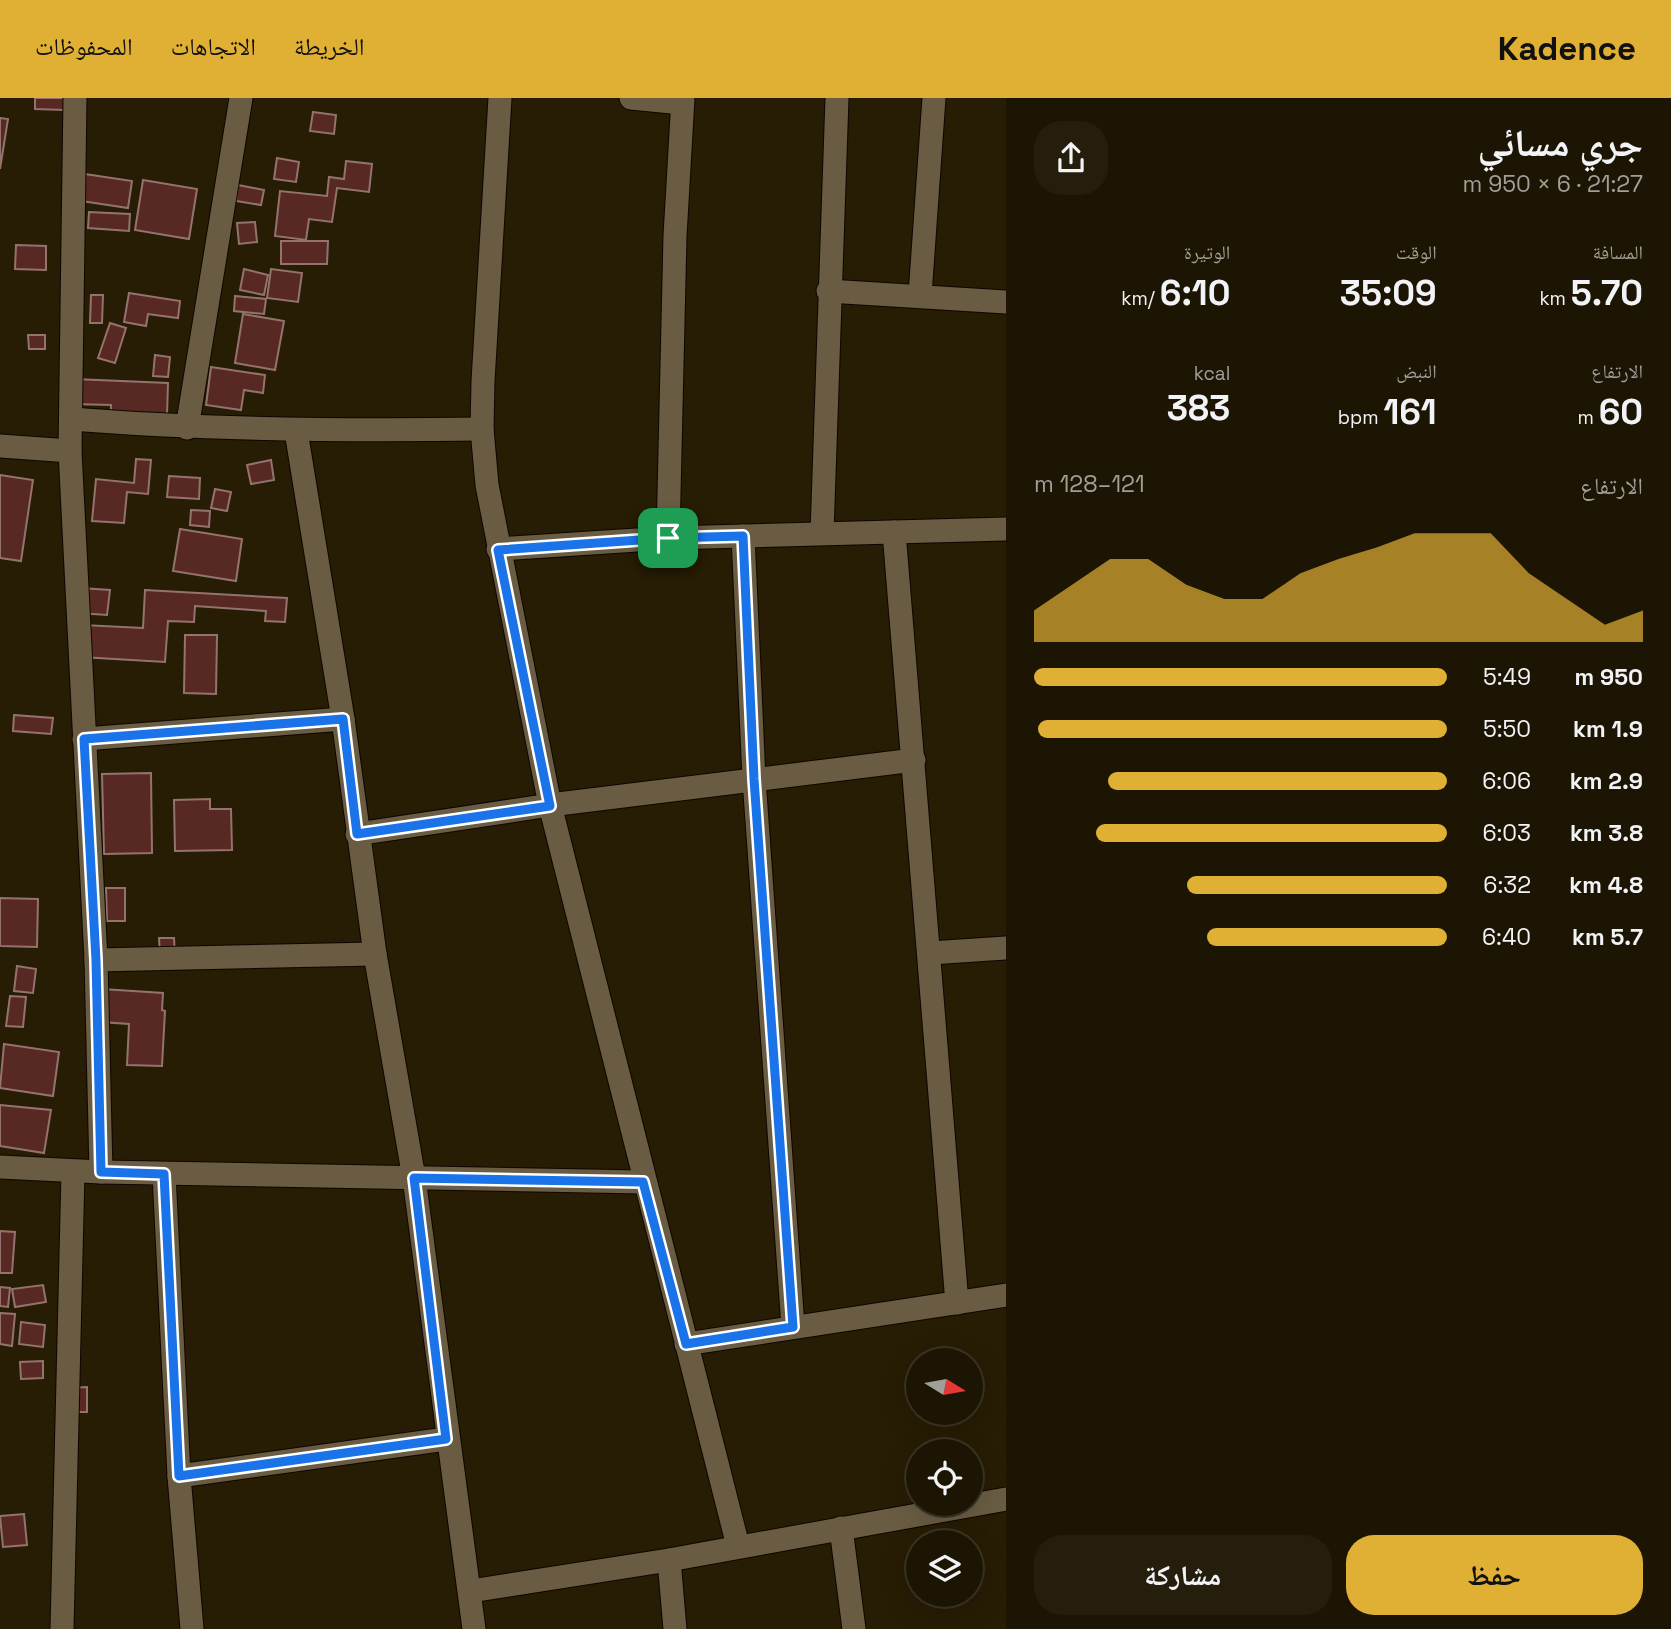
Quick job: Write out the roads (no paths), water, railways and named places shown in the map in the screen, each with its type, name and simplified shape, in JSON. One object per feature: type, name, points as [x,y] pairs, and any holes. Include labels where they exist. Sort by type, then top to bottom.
[{"type":"street","points":[[75,98],[70,451],[96,960],[101,1172]]},
{"type":"street","points":[[187,428],[241,98]]},
{"type":"street","points":[[500,98],[482,429],[487,485],[550,806],[737,1546]]},
{"type":"street","points":[[631,98],[682,101],[675,236],[668,538]]},
{"type":"street","points":[[822,533],[828,291],[837,98]]},
{"type":"street","points":[[920,295],[934,98]]},
{"type":"street","points":[[828,291],[1006,302]]},
{"type":"street","points":[[71,419],[187,428],[296,431],[482,429]]},
{"type":"street","points":[[296,431],[343,719],[375,954],[414,1178],[446,1439],[471,1591],[474,1629]]},
{"type":"street","points":[[0,446],[70,451]]},
{"type":"street","points":[[498,550],[668,538],[1006,529]]},
{"type":"street","points":[[894,532],[930,953],[944,1172],[957,1303]]},
{"type":"street","points":[[743,536],[754,779],[793,1327]]},
{"type":"street","points":[[84,739],[343,719]]},
{"type":"street","points":[[357,834],[754,779],[914,761]]},
{"type":"street","points":[[930,953],[1006,948]]},
{"type":"street","points":[[96,960],[375,954]]},
{"type":"street","points":[[0,1167],[73,1172],[643,1182]]},
{"type":"street","points":[[62,1629],[73,1172]]},
{"type":"street","points":[[164,1174],[179,1476],[192,1629]]},
{"type":"street","points":[[686,1344],[1006,1295]]},
{"type":"street","points":[[179,1476],[446,1439]]},
{"type":"street","points":[[471,1591],[669,1560],[1006,1499]]},
{"type":"street","points":[[841,1528],[854,1629]]},
{"type":"street","points":[[669,1560],[674,1629]]}]
